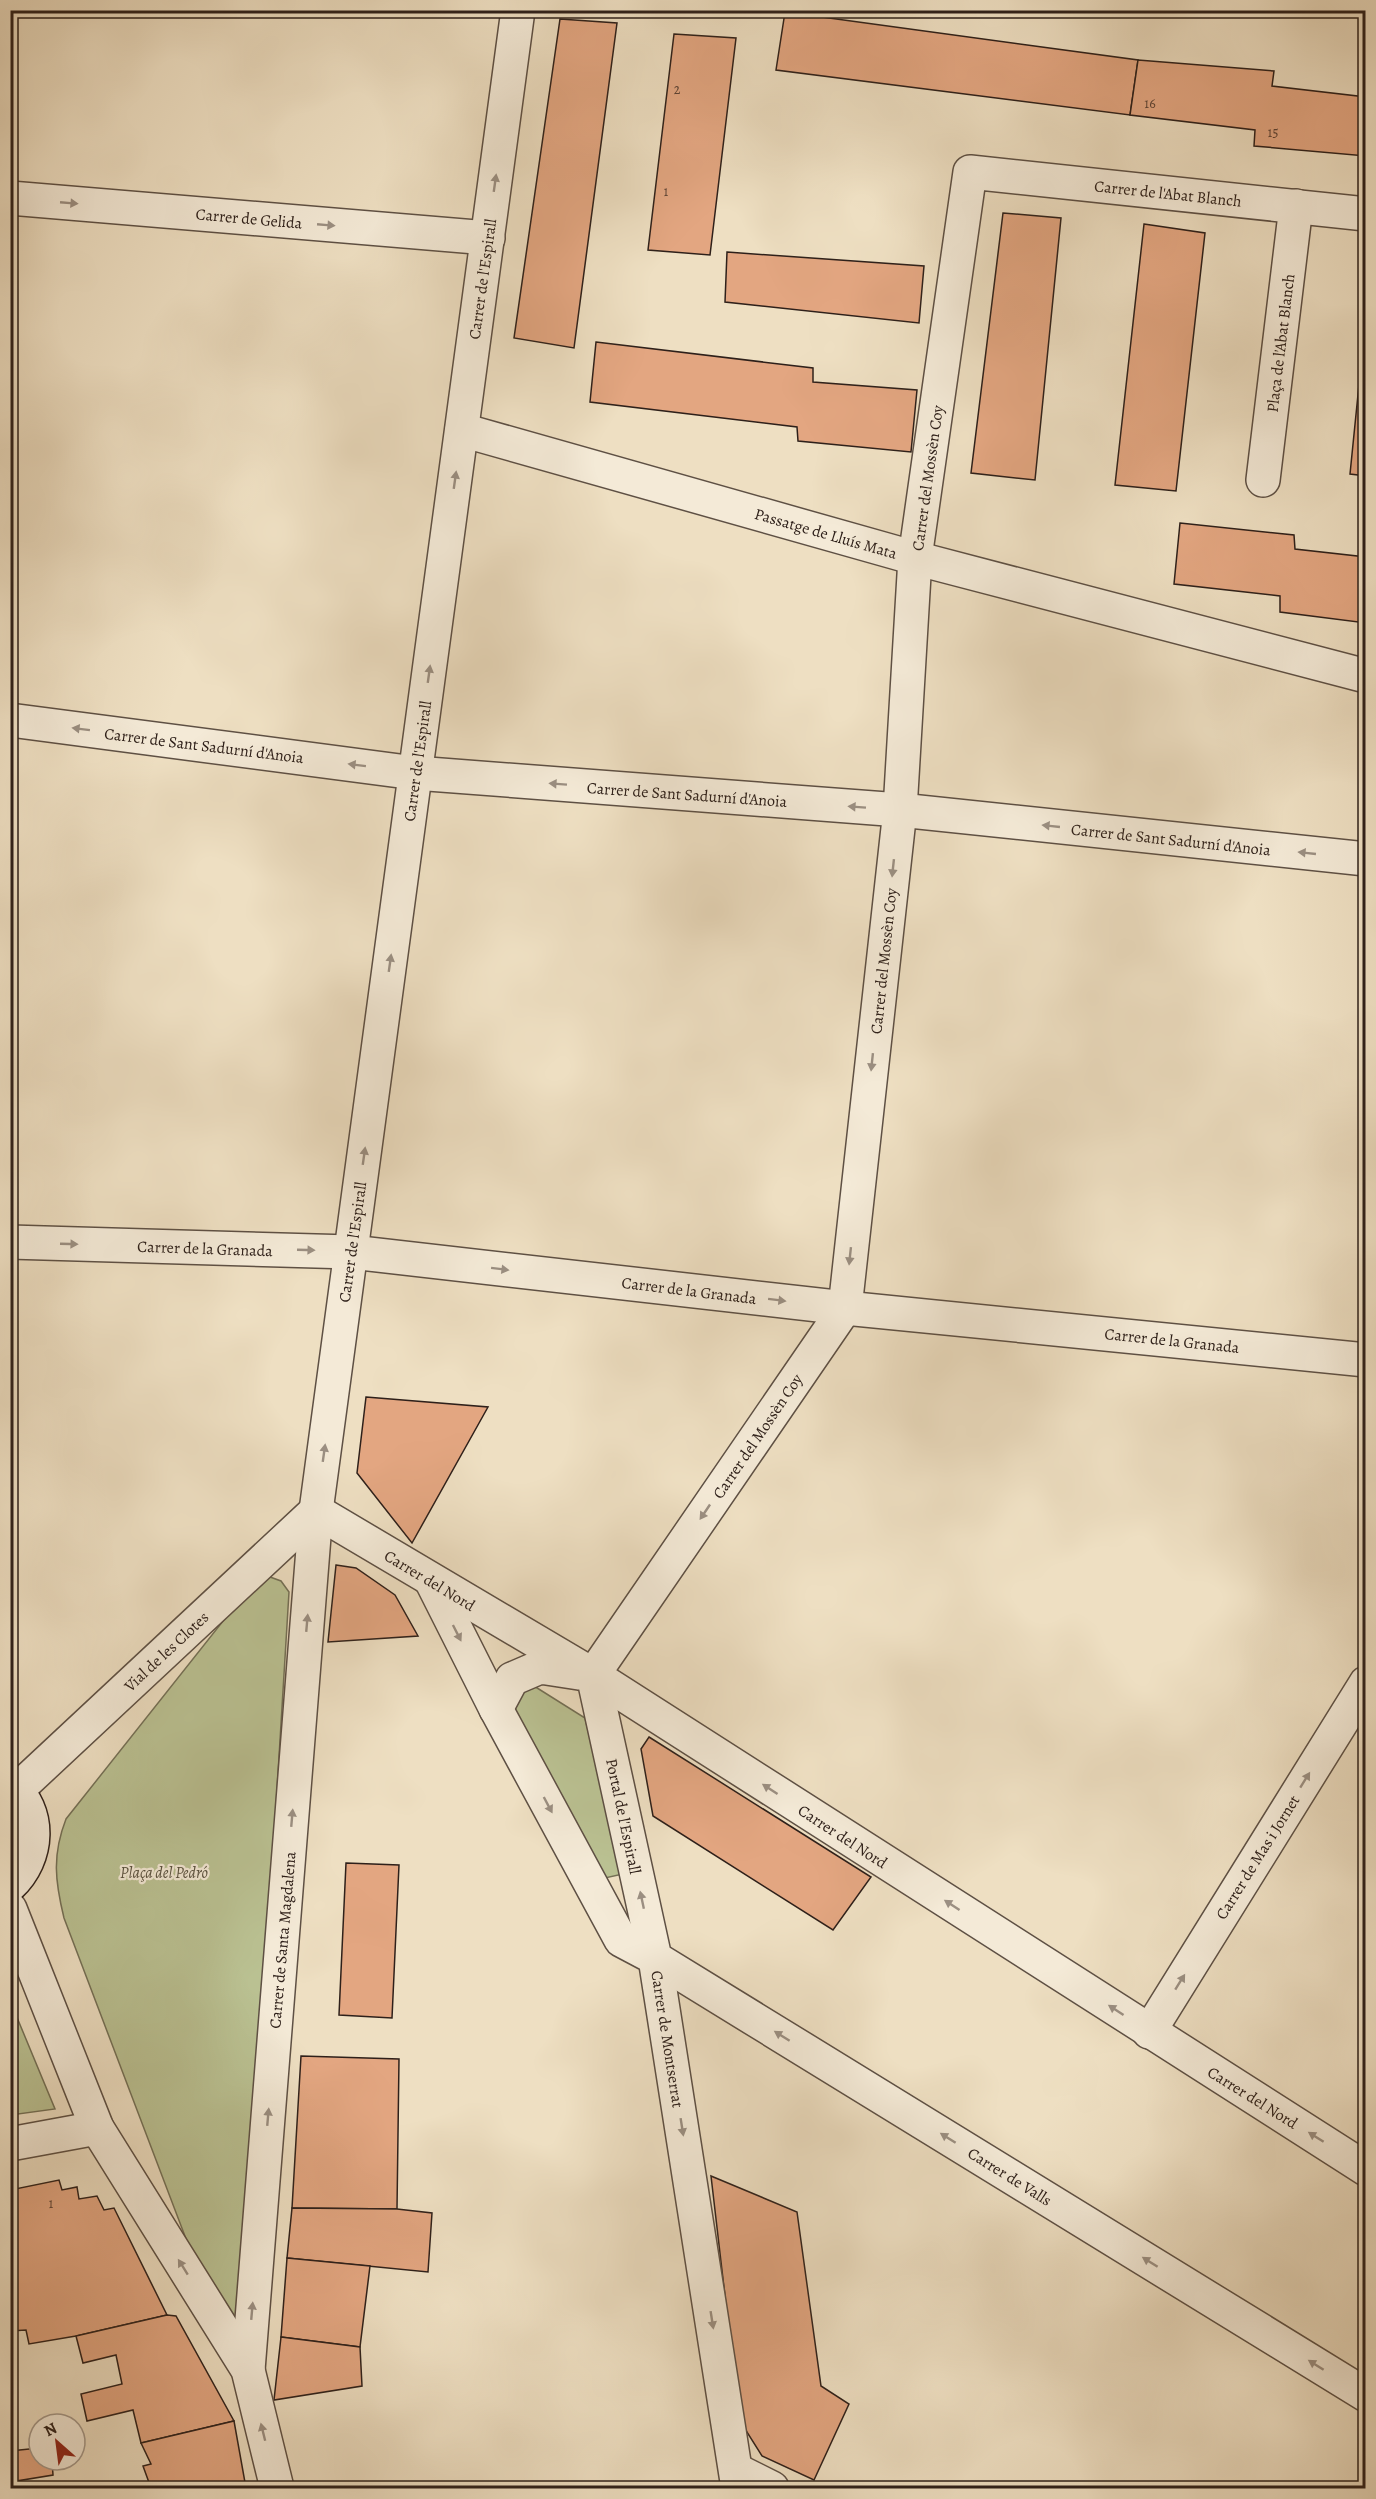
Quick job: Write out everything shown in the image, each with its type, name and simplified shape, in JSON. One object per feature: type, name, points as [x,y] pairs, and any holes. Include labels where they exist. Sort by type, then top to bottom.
[{"type":"street","name":"Carrer de l'Espirall","points":[[316,1511],[518,10]]},
{"type":"street","name":"Carrer de l'Abat Blanch","points":[[970,172],[1365,214]]},
{"type":"street","name":"Carrer del Mossèn Coy","points":[[593,1675],[845,1308],[900,810],[915,558],[970,172]]},
{"type":"street","name":"Carrer de Gelida","points":[[10,198],[488,238]]},
{"type":"street","name":"Plaça de l'Abat Blanch","points":[[1263,480],[1296,206]]},
{"type":"street","name":"Passatge de Lluís Mata","points":[[462,430],[915,558],[1365,676]]},
{"type":"street","name":"Carrer de Sant Sadurní d'Anoia","points":[[10,720],[416,773],[900,810],[1365,859]]},
{"type":"street","name":"Carrer de la Granada","points":[[10,1242],[351,1252],[845,1308],[1365,1359]]},
{"type":"street","name":"Carrer del Nord","points":[[316,1511],[593,1675],[1365,2169]]},
{"type":"street","name":"Vial de les Clotes","points":[[14,1788],[316,1511]]},
{"type":"street","name":"Carrer de Santa Magdalena","points":[[248,2370],[316,1511]]},
{"type":"street","name":"Carrer de Montserrat","points":[[431,1581],[496,1709],[621,1940],[655,1958],[737,2479]]},
{"type":"street","points":[[496,1709],[512,1679],[540,1666],[593,1675]]},
{"type":"street","name":"Portal de l'Espirall","points":[[593,1675],[655,1958]]},
{"type":"street","name":"Carrer de Mas i Jornet","points":[[1149,2031],[1365,1683]]},
{"type":"street","points":[[10,1885],[21,1875],[31,1855],[34,1832],[29,1809],[14,1788]]},
{"type":"street","name":"Carrer de Santa Magdalena","points":[[10,1909],[97,2128],[248,2370],[277,2488]]},
{"type":"street","name":"Carrer de Valls","points":[[655,1958],[1365,2395]]},
{"type":"street","points":[[10,2144],[97,2128]]},
{"type":"street","points":[[737,2479],[772,2488]]},
{"type":"green space","name":"Plaça del Pedró","points":[[270,1577],[281,1581],[289,1592],[243,2350],[191,2252],[64,1918],[56,1868],[59,1844],[66,1819],[250,1587]]},
{"type":"green space","points":[[526,1681],[585,1718],[623,1874],[596,1880],[513,1710]]},
{"type":"green space","points":[[11,2003],[55,2109],[11,2115]]},
{"type":"building","points":[[785,12],[1138,60],[1130,115],[776,70]]},
{"type":"building","points":[[560,19],[617,23],[574,348],[514,338]]},
{"type":"building","points":[[674,34],[736,38],[710,255],[648,250]]},
{"type":"building","points":[[1138,60],[1274,71],[1272,86],[1366,97],[1366,156],[1254,146],[1255,130],[1130,115]]},
{"type":"building","points":[[1003,213],[1061,218],[1035,480],[971,473]]},
{"type":"building","points":[[1144,224],[1205,233],[1176,491],[1115,485]]},
{"type":"building","points":[[727,252],[924,266],[919,323],[725,302]]},
{"type":"building","points":[[1366,315],[1366,476],[1350,474]]},
{"type":"building","points":[[596,342],[813,368],[813,382],[917,390],[911,452],[798,441],[797,427],[590,402]]},
{"type":"building","points":[[1180,523],[1294,535],[1295,549],[1366,557],[1366,623],[1280,612],[1280,596],[1174,584]]},
{"type":"building","points":[[366,1397],[488,1407],[412,1543],[357,1473]]},
{"type":"building","points":[[336,1565],[356,1568],[395,1595],[418,1636],[328,1642]]},
{"type":"building","points":[[649,1737],[871,1877],[833,1930],[653,1816],[641,1749]]},
{"type":"building","points":[[346,1863],[399,1865],[392,2018],[339,2015]]},
{"type":"building","points":[[301,2056],[399,2059],[397,2209],[292,2208]]},
{"type":"building","points":[[711,2176],[797,2212],[821,2386],[849,2404],[814,2480],[762,2456],[745,2429],[737,2399]]},
{"type":"building","points":[[59,2180],[62,2190],[77,2187],[79,2199],[97,2196],[104,2210],[114,2208],[167,2315],[76,2336],[29,2344],[26,2330],[10,2331],[10,2190]]},
{"type":"building","points":[[292,2208],[397,2209],[432,2213],[428,2272],[287,2258]]},
{"type":"building","points":[[287,2258],[370,2266],[360,2347],[281,2337]]},
{"type":"building","points":[[167,2315],[176,2316],[234,2421],[141,2443],[133,2410],[87,2421],[87,2412],[85,2412],[81,2394],[122,2384],[116,2355],[83,2363],[76,2336]]},
{"type":"building","points":[[281,2337],[360,2347],[362,2386],[274,2400]]},
{"type":"building","points":[[234,2421],[246,2488],[151,2488],[143,2466],[151,2464],[141,2443]]},
{"type":"building","points":[[27,2449],[27,2472],[53,2472],[53,2475],[10,2482],[10,2451]]}]
